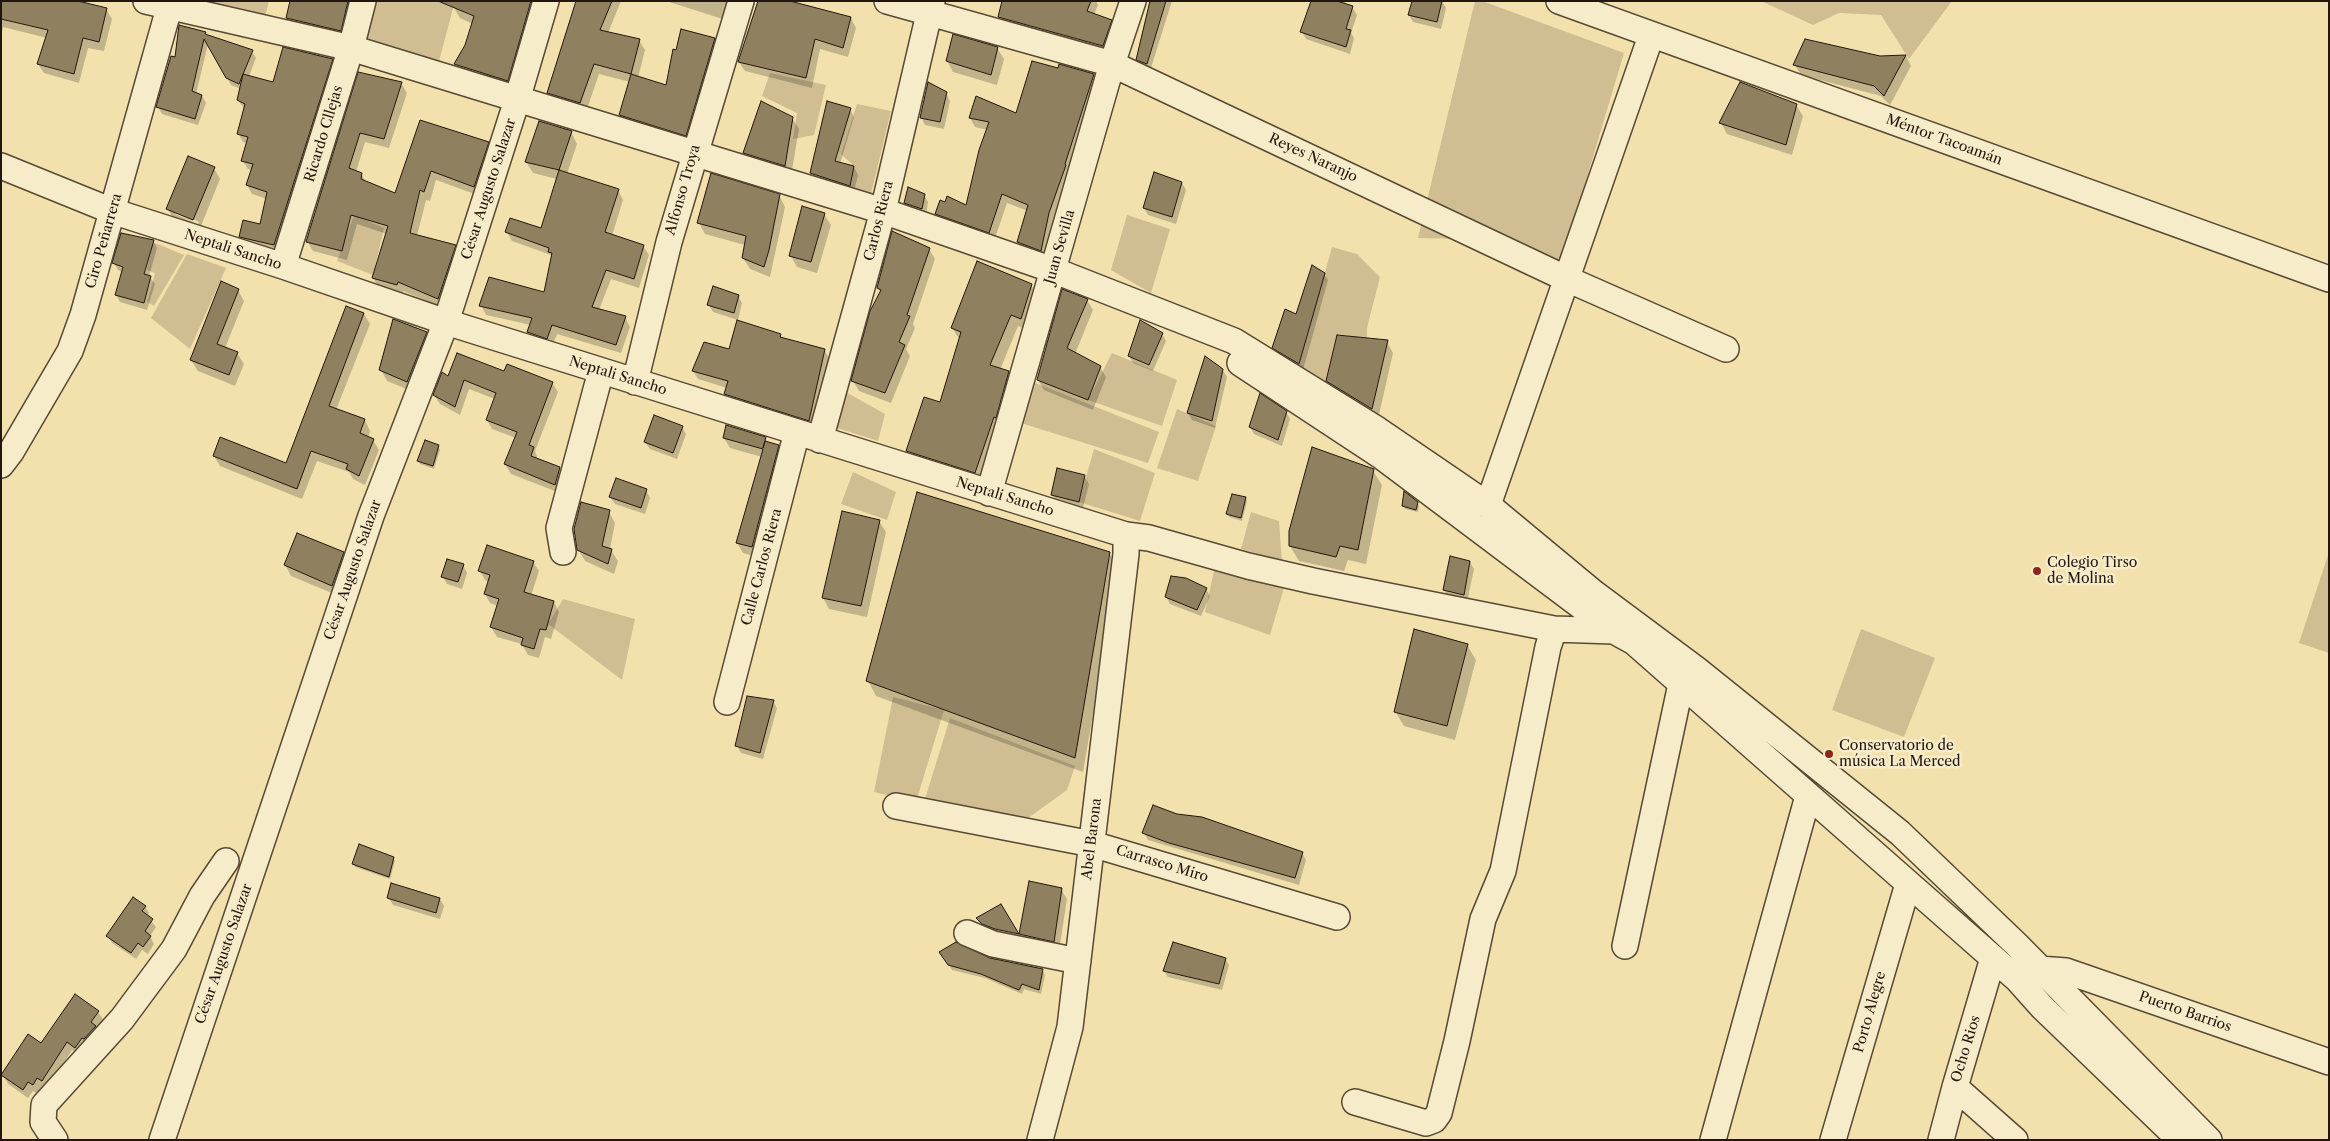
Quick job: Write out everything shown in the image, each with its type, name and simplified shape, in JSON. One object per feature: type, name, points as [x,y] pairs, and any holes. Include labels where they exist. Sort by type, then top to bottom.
[{"type":"street","name":"Ricardo Cllejas","points":[[283,266],[351,48],[363,1]]},
{"type":"street","name":"César Augusto Salazar","points":[[162,1140],[371,516],[446,322],[517,100],[546,1]]},
{"type":"street","name":"Alfonso Troya","points":[[635,382],[669,242],[693,154],[741,1]]},
{"type":"street","name":"Reyes Naranjo","points":[[887,1],[930,8],[1112,64],[1567,279],[1726,349]]},
{"type":"street","name":"Juan Sevilla","points":[[989,493],[1112,64],[1134,1]]},
{"type":"street","name":"Méntor Tacoamán","points":[[1559,1],[1651,36],[2329,279]]},
{"type":"street","points":[[162,3],[351,48],[882,211],[1053,270],[1234,341],[1378,430],[1488,506],[1594,593],[1696,669],[1900,834],[1934,864],[2209,1140]]},
{"type":"street","name":"Ciro Peñarrera","points":[[1,465],[11,452],[70,351],[112,212],[162,3]]},
{"type":"street","name":"Carlos Riera","points":[[809,436],[882,211],[930,8]]},
{"type":"street","points":[[1488,506],[1651,36]]},
{"type":"street","name":"Neptali Sancho","points":[[1,166],[112,212],[283,266],[446,322],[1126,535],[1149,538],[1248,566],[1314,581],[1554,629],[1614,631]]},
{"type":"street","points":[[1173,318],[1381,456],[1614,631],[1634,642],[2017,979],[2042,1007],[2180,1140]]},
{"type":"street","points":[[563,552],[559,538],[559,528],[601,371]]},
{"type":"street","name":"Calle Carlos Riera","points":[[727,702],[809,436]]},
{"type":"street","name":"Abel Barona","points":[[1040,1140],[1070,1027],[1126,554],[1126,535]]},
{"type":"street","points":[[1355,1102],[1426,1123],[1434,1120],[1439,1113],[1457,1041],[1483,919],[1503,871],[1548,647],[1554,629]]},
{"type":"street","points":[[1626,946],[1681,684]]},
{"type":"street","points":[[1713,1140],[1808,796]]},
{"type":"street","name":"Carrasco Miro","points":[[896,806],[1092,844],[1337,916]]},
{"type":"street","points":[[55,1140],[43,1122],[44,1105],[122,1019],[174,949],[202,896],[226,861]]},
{"type":"street","name":"Porto Alegre","points":[[1833,1140],[1908,884]]},
{"type":"street","points":[[967,933],[1001,946],[1078,961]]},
{"type":"street","name":"Ocho Rios","points":[[1941,1140],[1954,1087],[1993,958]]},
{"type":"street","points":[[2017,979],[2039,968]]},
{"type":"street","name":"Puerto Barrios","points":[[2039,968],[2066,971],[2329,1062]]},
{"type":"street","points":[[1954,1087],[2015,1140]]},
{"type":"shaded area","points":[[206,1],[269,1],[265,17]]},
{"type":"shaded area","points":[[372,1],[455,1],[437,69],[360,47]]},
{"type":"shaded area","points":[[1475,1],[1482,1],[1624,53],[1559,271],[1495,240],[1418,238]]},
{"type":"shaded area","points":[[1761,1],[1952,1],[1909,59],[1881,15],[1839,13],[1813,25]]},
{"type":"shaded area","points":[[770,73],[826,85],[814,135],[793,139],[797,113],[762,96]]},
{"type":"shaded area","points":[[857,104],[891,111],[871,194],[849,189],[854,166],[841,154]]},
{"type":"shaded area","points":[[354,215],[384,228],[373,275],[337,261]]},
{"type":"shaded area","points":[[1127,215],[1170,229],[1151,293],[1111,270]]},
{"type":"shaded area","points":[[153,242],[184,255],[154,306],[147,302],[155,273],[147,270]]},
{"type":"shaded area","points":[[1332,247],[1357,254],[1380,277],[1367,328],[1367,338],[1337,335],[1326,381],[1299,366]]},
{"type":"shaded area","points":[[187,254],[226,268],[190,349],[151,318]]},
{"type":"shaded area","points":[[1112,353],[1177,380],[1162,426],[1088,400]]},
{"type":"shaded area","points":[[1033,382],[1159,432],[1148,463],[1021,423]]},
{"type":"shaded area","points":[[844,391],[885,414],[878,441],[834,427]]},
{"type":"shaded area","points":[[1177,409],[1216,426],[1198,481],[1157,468]]},
{"type":"shaded area","points":[[1094,449],[1155,473],[1140,521],[1079,502]]},
{"type":"shaded area","points":[[853,472],[896,492],[887,520],[841,504]]},
{"type":"shaded area","points":[[1251,512],[1279,521],[1282,562],[1241,549]]},
{"type":"shaded area","points":[[2329,552],[2329,653],[2299,643]]},
{"type":"shaded area","points":[[1215,566],[1284,588],[1270,635],[1205,612]]},
{"type":"shaded area","points":[[563,599],[635,619],[622,680],[548,624]]},
{"type":"shaded area","points":[[1861,629],[1935,658],[1904,737],[1832,710]]},
{"type":"shaded area","points":[[893,697],[944,710],[916,802],[874,792]]},
{"type":"shaded area","points":[[950,718],[1075,766],[1067,790],[1013,829],[925,799]]},
{"type":"building","points":[[1,1],[78,1],[107,8],[99,42],[83,38],[74,74],[37,64],[48,30],[1,19]]},
{"type":"building","points":[[290,1],[348,1],[341,31],[286,18]]},
{"type":"building","points":[[438,1],[531,1],[508,81],[454,64],[465,45],[474,16]]},
{"type":"building","points":[[576,1],[612,1],[600,30],[640,39],[631,74],[594,64],[580,103],[547,93]]},
{"type":"building","points":[[758,1],[790,1],[851,17],[843,48],[815,39],[806,78],[738,62]]},
{"type":"building","points":[[1002,1],[1091,1],[1087,11],[1112,20],[1103,46],[998,17]]},
{"type":"building","points":[[1150,1],[1166,1],[1147,64],[1136,60]]},
{"type":"building","points":[[1311,1],[1337,1],[1353,6],[1346,29],[1351,30],[1346,47],[1300,32]]},
{"type":"building","points":[[1412,1],[1442,1],[1437,22],[1408,15]]},
{"type":"building","points":[[179,25],[206,32],[205,34],[253,50],[239,84],[226,78],[204,39],[192,91],[202,95],[195,119],[156,107],[171,56],[175,57]]},
{"type":"building","points":[[681,29],[715,38],[686,136],[619,115],[631,74],[666,85],[673,49],[676,50]]},
{"type":"building","points":[[953,34],[998,47],[991,75],[946,61]]},
{"type":"building","points":[[1805,39],[1880,56],[1906,55],[1884,96],[1874,86],[1793,65]]},
{"type":"building","points":[[283,47],[333,59],[274,245],[239,237],[243,220],[260,224],[267,192],[246,185],[253,164],[241,161],[248,137],[237,134],[245,104],[237,100],[243,74],[273,82]]},
{"type":"building","points":[[1032,61],[1058,68],[1059,64],[1094,74],[1049,213],[1041,251],[1017,242],[1028,205],[1002,194],[989,233],[935,214],[940,200],[945,202],[947,196],[966,205],[979,150],[989,122],[969,118],[976,96],[1016,113]]},
{"type":"building","points":[[358,72],[402,82],[384,139],[360,133],[349,168],[362,173],[361,179],[395,193],[420,120],[489,142],[474,187],[431,171],[424,192],[420,190],[410,233],[456,245],[438,299],[398,282],[397,285],[372,278],[388,226],[351,215],[342,251],[306,242]]},
{"type":"building","points":[[928,82],[947,92],[940,122],[920,118]]},
{"type":"building","points":[[1740,82],[1797,104],[1786,145],[1719,123]]},
{"type":"building","points":[[761,101],[793,117],[785,166],[743,153]]},
{"type":"building","points":[[827,101],[851,108],[835,161],[854,166],[850,186],[810,173]]},
{"type":"building","points":[[539,121],[572,131],[559,170],[525,162]]},
{"type":"building","points":[[188,156],[215,167],[193,220],[166,209]]},
{"type":"building","points":[[559,170],[619,189],[605,232],[644,245],[634,279],[606,270],[592,307],[626,316],[616,345],[552,325],[547,339],[527,332],[532,318],[479,306],[489,277],[544,292],[552,253],[548,252],[549,248],[505,232],[510,218],[541,228]]},
{"type":"building","points":[[1154,172],[1182,182],[1172,217],[1143,208]]},
{"type":"building","points":[[711,173],[780,194],[764,267],[742,258],[746,236],[697,223]]},
{"type":"building","points":[[908,187],[925,194],[922,209],[904,203]]},
{"type":"building","points":[[802,206],[825,213],[811,262],[789,256]]},
{"type":"building","points":[[892,231],[930,248],[907,315],[910,316],[899,342],[905,345],[885,393],[851,381],[870,311],[881,290],[877,288]]},
{"type":"building","points":[[121,233],[154,240],[144,274],[151,276],[144,303],[115,295],[123,267],[112,263]]},
{"type":"building","points":[[977,261],[1032,284],[1021,319],[1011,315],[990,365],[1009,371],[996,418],[994,417],[975,473],[906,451],[924,397],[940,402],[961,332],[951,328]]},
{"type":"building","points":[[1312,265],[1325,273],[1299,364],[1272,348],[1285,309],[1296,314]]},
{"type":"building","points":[[221,281],[239,289],[217,344],[238,352],[229,375],[190,360]]},
{"type":"building","points":[[713,286],[739,295],[734,313],[707,305]]},
{"type":"building","points":[[1062,289],[1088,299],[1067,348],[1101,366],[1088,400],[1037,380]]},
{"type":"building","points":[[346,306],[364,313],[329,406],[365,419],[360,433],[374,439],[359,476],[346,469],[348,464],[311,451],[297,489],[213,456],[220,437],[286,463]]},
{"type":"building","points":[[393,319],[427,332],[407,382],[379,370]]},
{"type":"building","points":[[737,320],[781,334],[780,337],[825,349],[809,421],[724,394],[728,381],[692,371],[704,342],[729,349]]},
{"type":"building","points":[[1140,320],[1163,333],[1149,365],[1128,356]]},
{"type":"building","points":[[1337,335],[1388,340],[1372,409],[1326,381]]},
{"type":"building","points":[[457,353],[504,371],[507,364],[553,382],[529,445],[534,447],[531,456],[560,467],[555,485],[504,464],[517,432],[486,420],[496,393],[464,380],[455,407],[433,395],[442,372],[448,376]]},
{"type":"building","points":[[1205,356],[1223,369],[1212,421],[1187,413]]},
{"type":"building","points":[[1260,393],[1287,411],[1278,440],[1249,427]]},
{"type":"building","points":[[654,415],[683,426],[673,453],[644,442]]},
{"type":"building","points":[[726,425],[766,437],[763,448],[765,441],[779,445],[752,547],[736,543],[763,449],[723,438]]},
{"type":"building","points":[[425,440],[439,445],[433,466],[417,461]]},
{"type":"building","points":[[1312,447],[1374,469],[1358,550],[1340,546],[1336,557],[1289,546],[1289,531]]},
{"type":"building","points":[[1057,468],[1085,475],[1079,502],[1051,495]]},
{"type":"building","points":[[616,478],[647,489],[641,508],[609,497]]},
{"type":"building","points":[[1404,491],[1418,502],[1416,510],[1402,506]]},
{"type":"building","points":[[917,492],[1110,552],[1075,758],[866,681]]},
{"type":"building","points":[[1232,494],[1246,497],[1241,518],[1226,514]]},
{"type":"building","points":[[581,502],[610,510],[602,546],[612,549],[608,564],[577,550],[574,529]]},
{"type":"building","points":[[842,511],[880,520],[861,606],[822,598]]},
{"type":"building","points":[[297,533],[344,552],[332,586],[284,565]]},
{"type":"building","points":[[487,545],[534,561],[524,592],[554,601],[546,630],[540,629],[534,649],[521,645],[523,638],[490,627],[499,599],[484,594],[490,575],[478,571]]},
{"type":"building","points":[[1450,556],[1470,561],[1464,595],[1443,590]]},
{"type":"building","points":[[447,559],[464,564],[458,582],[441,577]]},
{"type":"building","points":[[1171,576],[1186,578],[1207,588],[1197,610],[1165,597]]},
{"type":"building","points":[[1414,629],[1468,644],[1447,726],[1394,712]]},
{"type":"building","points":[[747,696],[774,700],[760,753],[735,746]]},
{"type":"building","points":[[1153,805],[1177,814],[1202,817],[1303,852],[1295,878],[1169,843],[1142,833]]},
{"type":"building","points":[[359,844],[394,857],[389,877],[352,864]]},
{"type":"building","points":[[1029,881],[1062,888],[1054,942],[1019,934]]},
{"type":"building","points":[[391,883],[440,898],[436,913],[387,898]]},
{"type":"building","points":[[133,897],[146,906],[142,911],[153,919],[145,931],[151,936],[143,947],[138,943],[131,953],[106,936]]},
{"type":"building","points":[[1001,904],[1019,934],[995,929],[982,924],[976,918]]},
{"type":"building","points":[[956,942],[990,958],[1043,969],[1039,990],[1022,984],[1019,990],[981,974],[948,965],[939,952]]},
{"type":"building","points":[[1173,942],[1226,958],[1219,984],[1163,971]]},
{"type":"building","points":[[75,994],[99,1011],[91,1022],[96,1026],[84,1039],[82,1038],[75,1048],[67,1042],[42,1081],[37,1078],[33,1085],[28,1082],[23,1090],[1,1075],[28,1034],[41,1043]]},
{"type":"place","name":"Colegio Tirso de Molina","points":[[2037,571]]},
{"type":"place","name":"Conservatorio de música La Merced","points":[[1829,754]]}]
